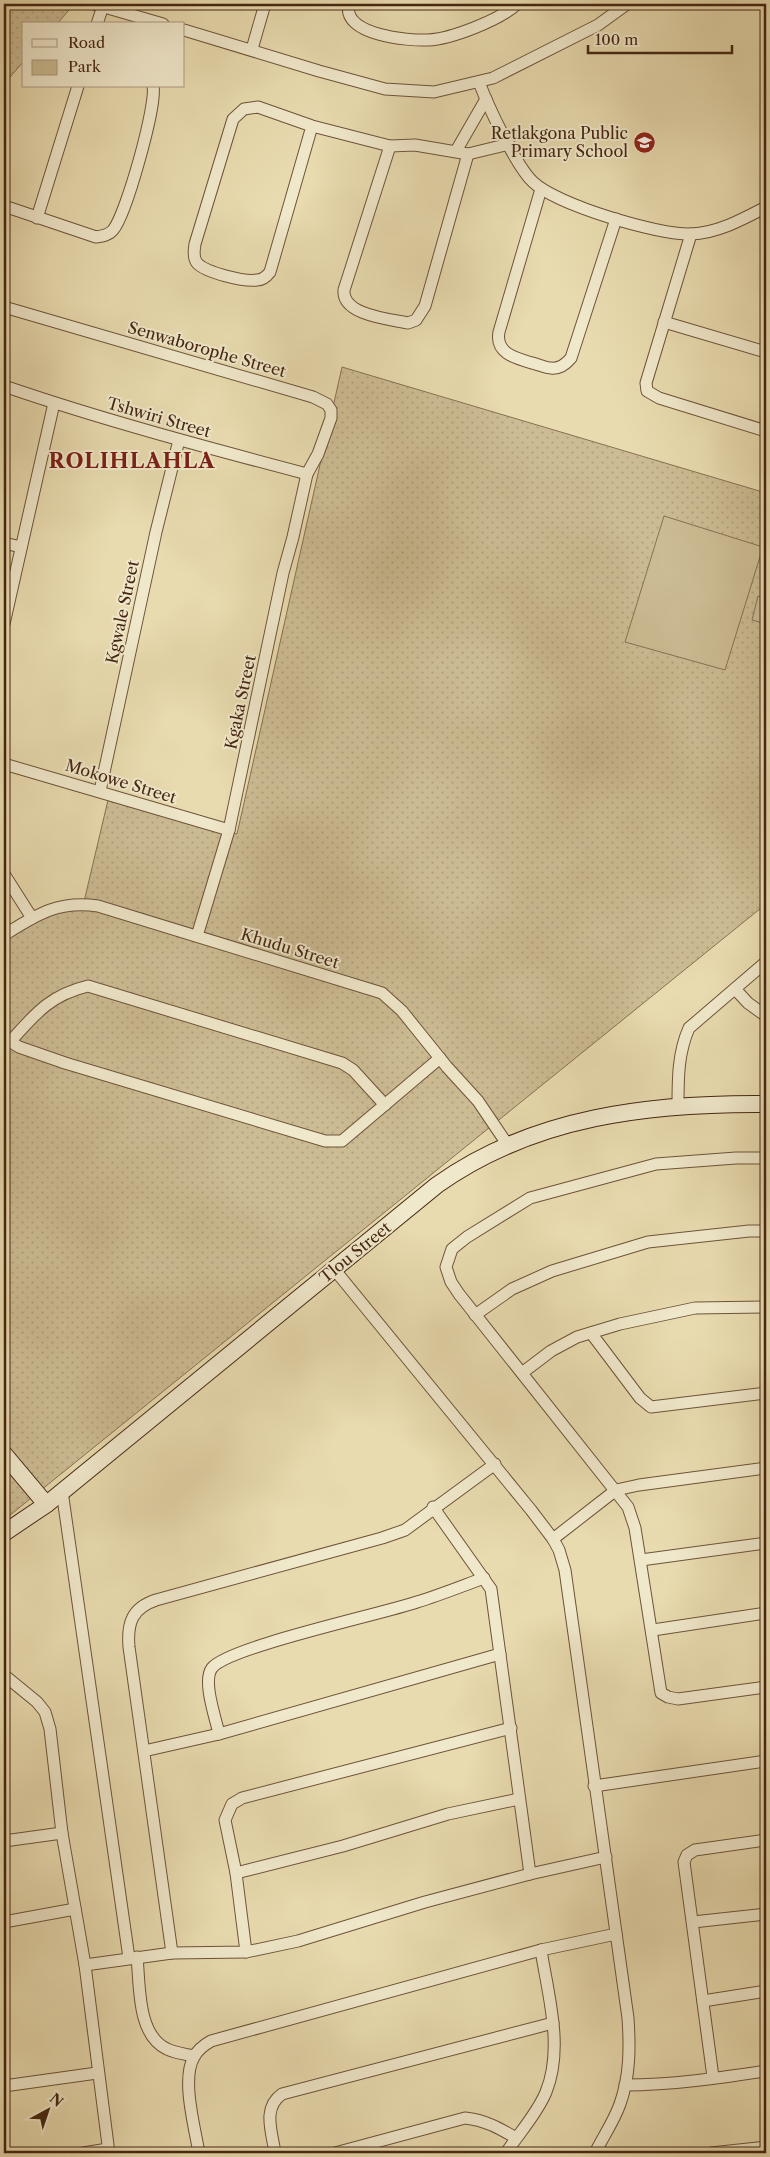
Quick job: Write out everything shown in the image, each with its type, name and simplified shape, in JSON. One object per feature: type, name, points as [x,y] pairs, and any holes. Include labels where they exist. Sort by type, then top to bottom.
[{"type":"street","points":[[252,49],[265,4]]},
{"type":"street","points":[[349,4],[348,8],[351,17],[367,30],[399,38],[428,40],[468,29],[510,11],[517,4]]},
{"type":"street","points":[[185,30],[252,49],[319,72],[397,92],[434,92],[493,78],[598,25],[627,4]]},
{"type":"street","points":[[97,22],[98,5],[156,22]]},
{"type":"street","points":[[479,82],[509,144],[530,179],[541,189],[589,210],[616,219],[647,227],[691,234],[713,230],[766,208]]},
{"type":"street","points":[[38,218],[77,88]]},
{"type":"street","points":[[4,206],[96,236],[105,236],[112,231],[121,215],[135,169],[154,100],[153,88]]},
{"type":"street","points":[[390,146],[344,294],[346,302],[353,309],[408,323],[416,320],[425,306],[462,153],[486,99]]},
{"type":"street","points":[[312,126],[270,272],[259,280],[250,280],[211,271],[200,265],[195,256],[194,244],[236,115],[244,109],[258,107],[312,126],[390,146],[416,145],[462,153],[509,144]]},
{"type":"street","points":[[541,189],[498,337],[503,351],[513,356],[551,368],[563,365],[571,358],[616,219]]},
{"type":"street","points":[[691,234],[646,383],[649,393],[659,398],[766,431]]},
{"type":"street","name":"Senwaborophe Street","points":[[4,307],[325,402],[331,410],[331,418],[318,454],[308,474]]},
{"type":"street","points":[[664,322],[766,352]]},
{"type":"street","name":"Tshwiri Street","points":[[4,386],[54,403],[179,440],[308,474]]},
{"type":"street","points":[[4,622],[54,403]]},
{"type":"street","name":"Kgwale Street","points":[[100,791],[156,532],[179,440]]},
{"type":"street","name":"Kgaka Street","points":[[197,936],[229,830],[283,573],[294,537],[308,474]]},
{"type":"street","points":[[4,543],[21,547]]},
{"type":"street","name":"Mokowe Street","points":[[4,764],[229,830]]},
{"type":"street","points":[[4,874],[32,918]]},
{"type":"street","name":"Khudu Street","points":[[4,935],[32,918],[57,907],[81,904],[98,906],[382,994],[402,1011],[478,1101],[507,1144]]},
{"type":"street","points":[[678,1105],[678,1060],[689,1028],[766,962]]},
{"type":"street","points":[[385,1105],[353,1070],[342,1063],[88,986],[72,990],[43,1006],[7,1040],[19,1047],[65,1064],[324,1141],[342,1141],[385,1105],[440,1058]]},
{"type":"street","points":[[735,989],[752,1007],[766,1016]]},
{"type":"street","name":"Tlou Street","points":[[4,1533],[46,1504],[443,1181],[507,1144],[553,1129],[602,1117],[678,1105],[766,1104]]},
{"type":"street","points":[[766,1158],[736,1158],[656,1164],[544,1192],[523,1202],[467,1237],[449,1254],[446,1267],[451,1282],[475,1315],[628,1507],[635,1528],[641,1560],[661,1693],[678,1700],[766,1687]]},
{"type":"street","points":[[475,1315],[512,1290],[552,1271],[641,1244],[749,1231],[766,1232]]},
{"type":"street","points":[[334,1269],[495,1464],[553,1539],[563,1561],[571,1605],[594,1786],[606,1857],[629,2026],[630,2050],[620,2105],[595,2153]]},
{"type":"street","points":[[522,1373],[563,1344],[591,1333],[695,1308],[766,1306]]},
{"type":"street","points":[[591,1333],[640,1398],[651,1407],[766,1393]]},
{"type":"street","points":[[4,1454],[46,1504]]},
{"type":"street","points":[[172,1954],[128,1633],[130,1622],[145,1604],[405,1530],[433,1507],[495,1464]]},
{"type":"street","points":[[553,1539],[616,1490],[639,1485],[766,1468]]},
{"type":"street","points":[[62,1491],[144,2020],[152,2037],[167,2049],[194,2056]]},
{"type":"street","points":[[433,1507],[440,1520],[489,1584],[494,1602],[530,1874]]},
{"type":"street","points":[[641,1560],[766,1543]]},
{"type":"street","points":[[219,1734],[208,1678],[212,1668],[223,1659],[274,1642],[417,1602],[484,1578]]},
{"type":"street","points":[[653,1630],[766,1612]]},
{"type":"street","points":[[144,1751],[219,1734],[500,1654]]},
{"type":"street","points":[[4,1675],[27,1692],[45,1712],[50,1729],[62,1833],[85,1965],[97,2073],[109,2151],[83,2153]]},
{"type":"street","points":[[246,1952],[236,1872],[225,1820],[232,1804],[242,1798],[511,1728]]},
{"type":"street","points":[[594,1786],[766,1761]]},
{"type":"street","points":[[236,1872],[343,1846],[448,1814],[519,1799]]},
{"type":"street","points":[[4,1840],[62,1833]]},
{"type":"street","points":[[713,2078],[684,1862],[687,1855],[692,1851],[766,1840]]},
{"type":"street","points":[[85,1965],[133,1957],[246,1952],[298,1940],[424,1902],[530,1874],[606,1857]]},
{"type":"street","points":[[4,1922],[75,1909]]},
{"type":"street","points":[[693,1922],[766,1914]]},
{"type":"street","points":[[199,2153],[190,2091],[189,2070],[194,2056],[211,2041],[541,1950],[616,1934]]},
{"type":"street","points":[[506,2153],[546,2093],[555,2060],[553,2023],[541,1950]]},
{"type":"street","points":[[703,2001],[766,1991]]},
{"type":"street","points":[[276,2153],[269,2113],[275,2098],[282,2094],[553,2023]]},
{"type":"street","points":[[625,2085],[688,2083],[766,2071]]},
{"type":"street","points":[[4,2086],[97,2073]]},
{"type":"street","points":[[335,2153],[465,2118],[479,2120],[498,2127],[516,2138]]},
{"type":"street","points":[[711,2153],[766,2147]]},
{"type":"green space","points":[[4,4],[73,5],[59,22],[22,22],[22,63],[4,84]]},
{"type":"green space","points":[[342,367],[766,493],[766,904],[4,1520],[4,937],[29,917],[83,906],[108,800],[237,834]]},
{"type":"green space","points":[[664,516],[763,547],[725,670],[625,642]]},
{"type":"green space","points":[[758,596],[766,599],[766,624],[752,620]]},
{"type":"place","name":"Retlakgona Public Primary School","points":[[644,142]]},
{"type":"district","name":"ROLIHLAHLA","points":[[132,461]]}]
